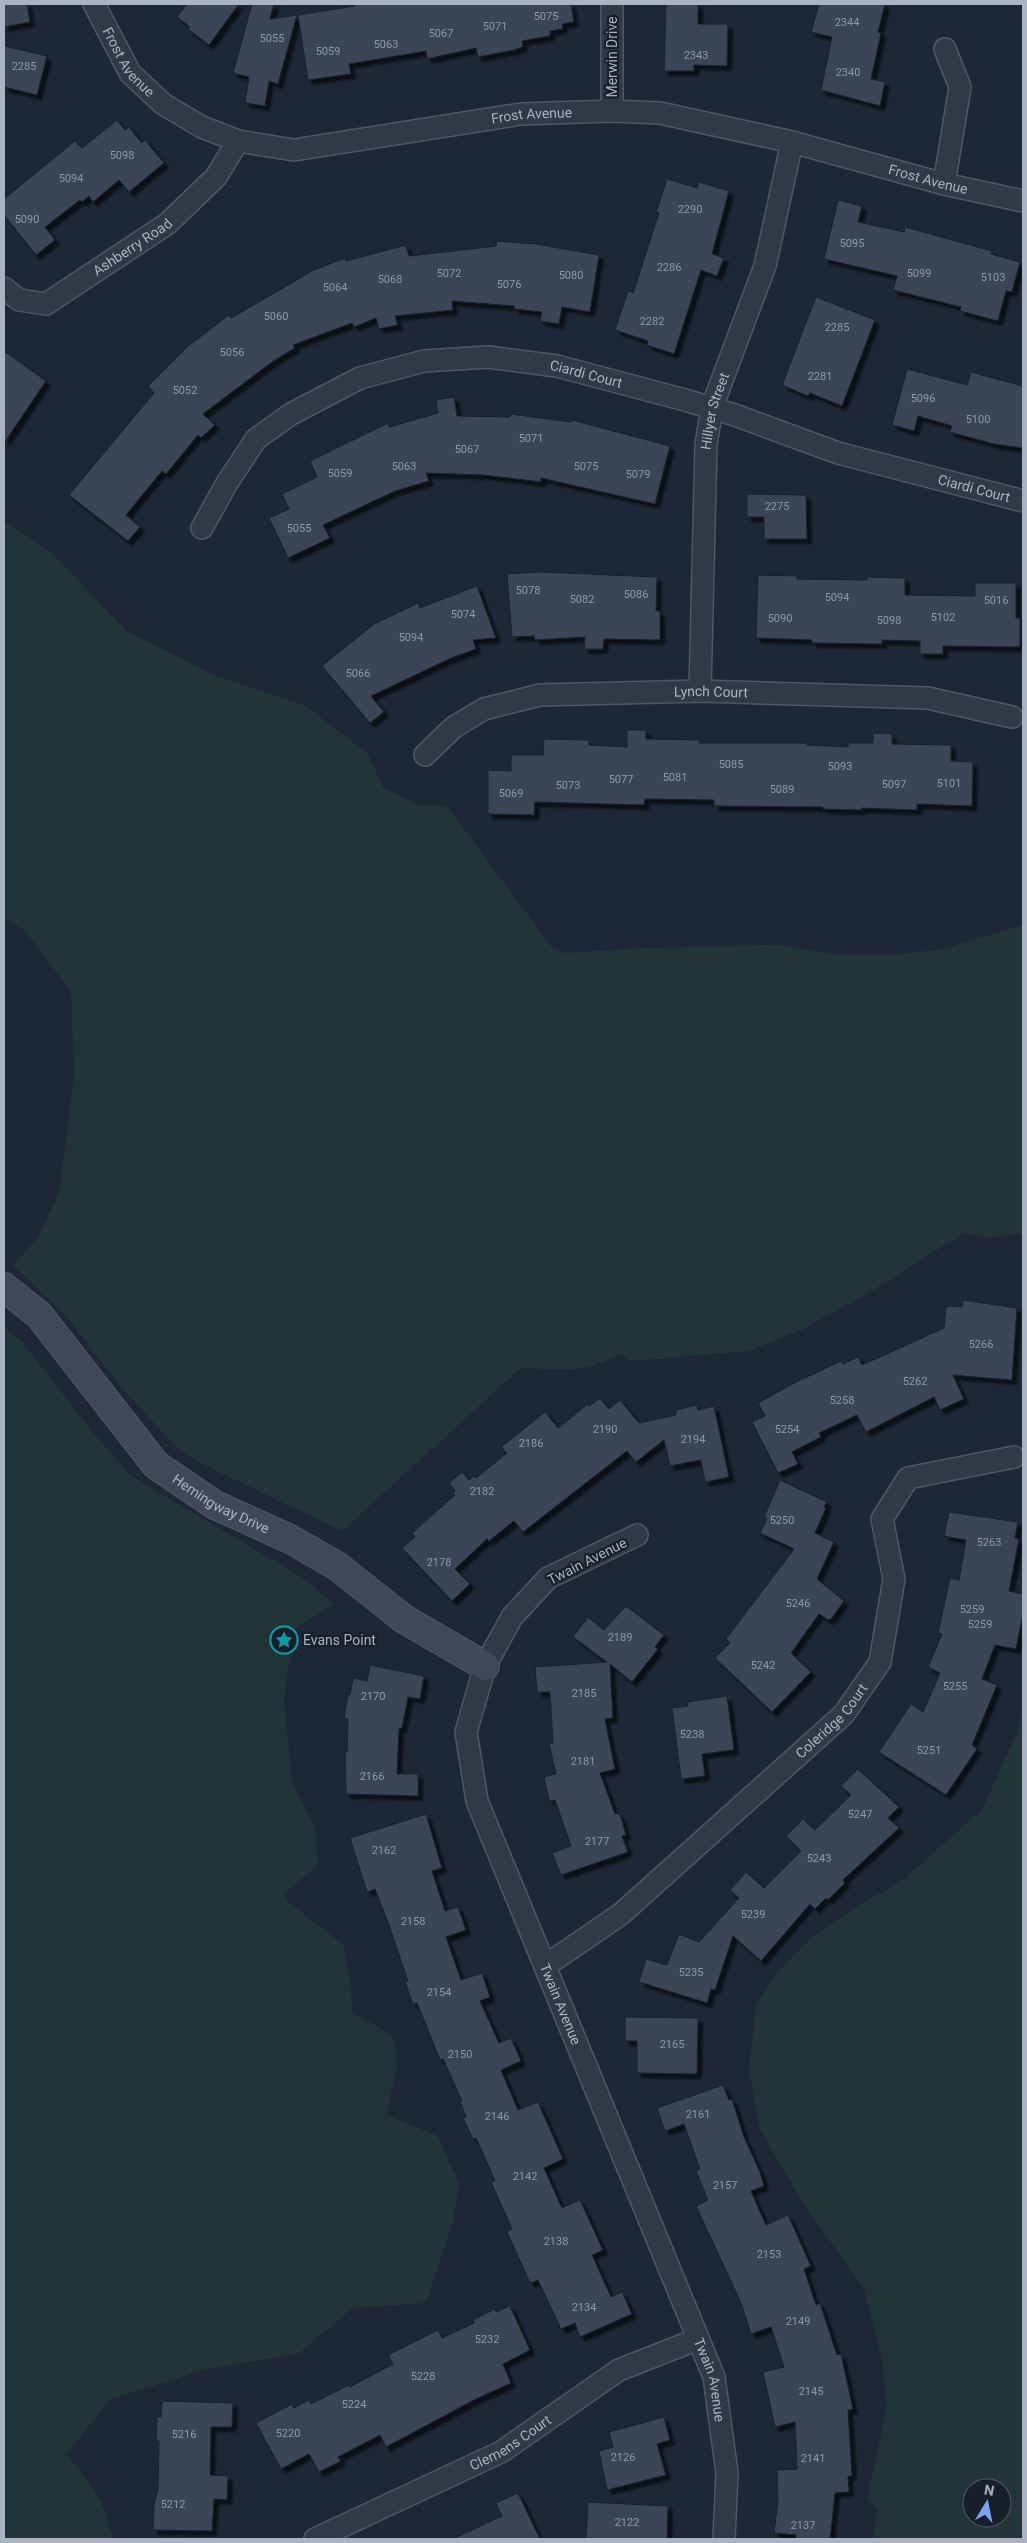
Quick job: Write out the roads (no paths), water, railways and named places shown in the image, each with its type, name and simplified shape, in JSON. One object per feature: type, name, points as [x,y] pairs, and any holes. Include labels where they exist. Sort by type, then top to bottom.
[{"type":"street","name":"Frost Avenue","points":[[94,4],[130,73],[163,104],[202,127],[238,141],[294,150],[521,114],[612,111],[660,113],[792,142],[944,184],[1023,202]]},
{"type":"street","name":"Merwin Drive","points":[[612,4],[612,111]]},
{"type":"street","points":[[944,184],[960,87],[945,49]]},
{"type":"street","name":"Ashberry Road","points":[[4,288],[19,300],[46,304],[167,224],[216,177],[238,141]]},
{"type":"street","name":"Hillyer Street","points":[[700,691],[706,445],[712,407],[765,266],[792,142]]},
{"type":"street","name":"Ciardi Court","points":[[202,528],[227,483],[256,439],[291,414],[360,378],[424,360],[488,357],[557,366],[712,407],[838,453],[1023,501]]},
{"type":"street","name":"Lynch Court","points":[[425,755],[454,727],[484,709],[540,695],[700,691],[928,698],[1012,717]]},
{"type":"street","name":"Hemingway Drive","points":[[4,1287],[39,1315],[156,1465],[216,1505],[290,1539],[336,1566],[404,1619],[485,1666]]},
{"type":"street","name":"Coleridge Court","points":[[545,1966],[621,1914],[844,1714],[880,1662],[894,1579],[882,1518],[908,1478],[1014,1457]]},
{"type":"street","name":"Twain Avenue","points":[[637,1535],[548,1578],[512,1617],[485,1666],[466,1732],[477,1801],[714,2377],[727,2472],[724,2539]]},
{"type":"street","name":"Clemens Court","points":[[315,2539],[501,2452],[620,2370],[698,2339]]},
{"type":"place","name":"Evans Point","points":[[284,1640]]}]
